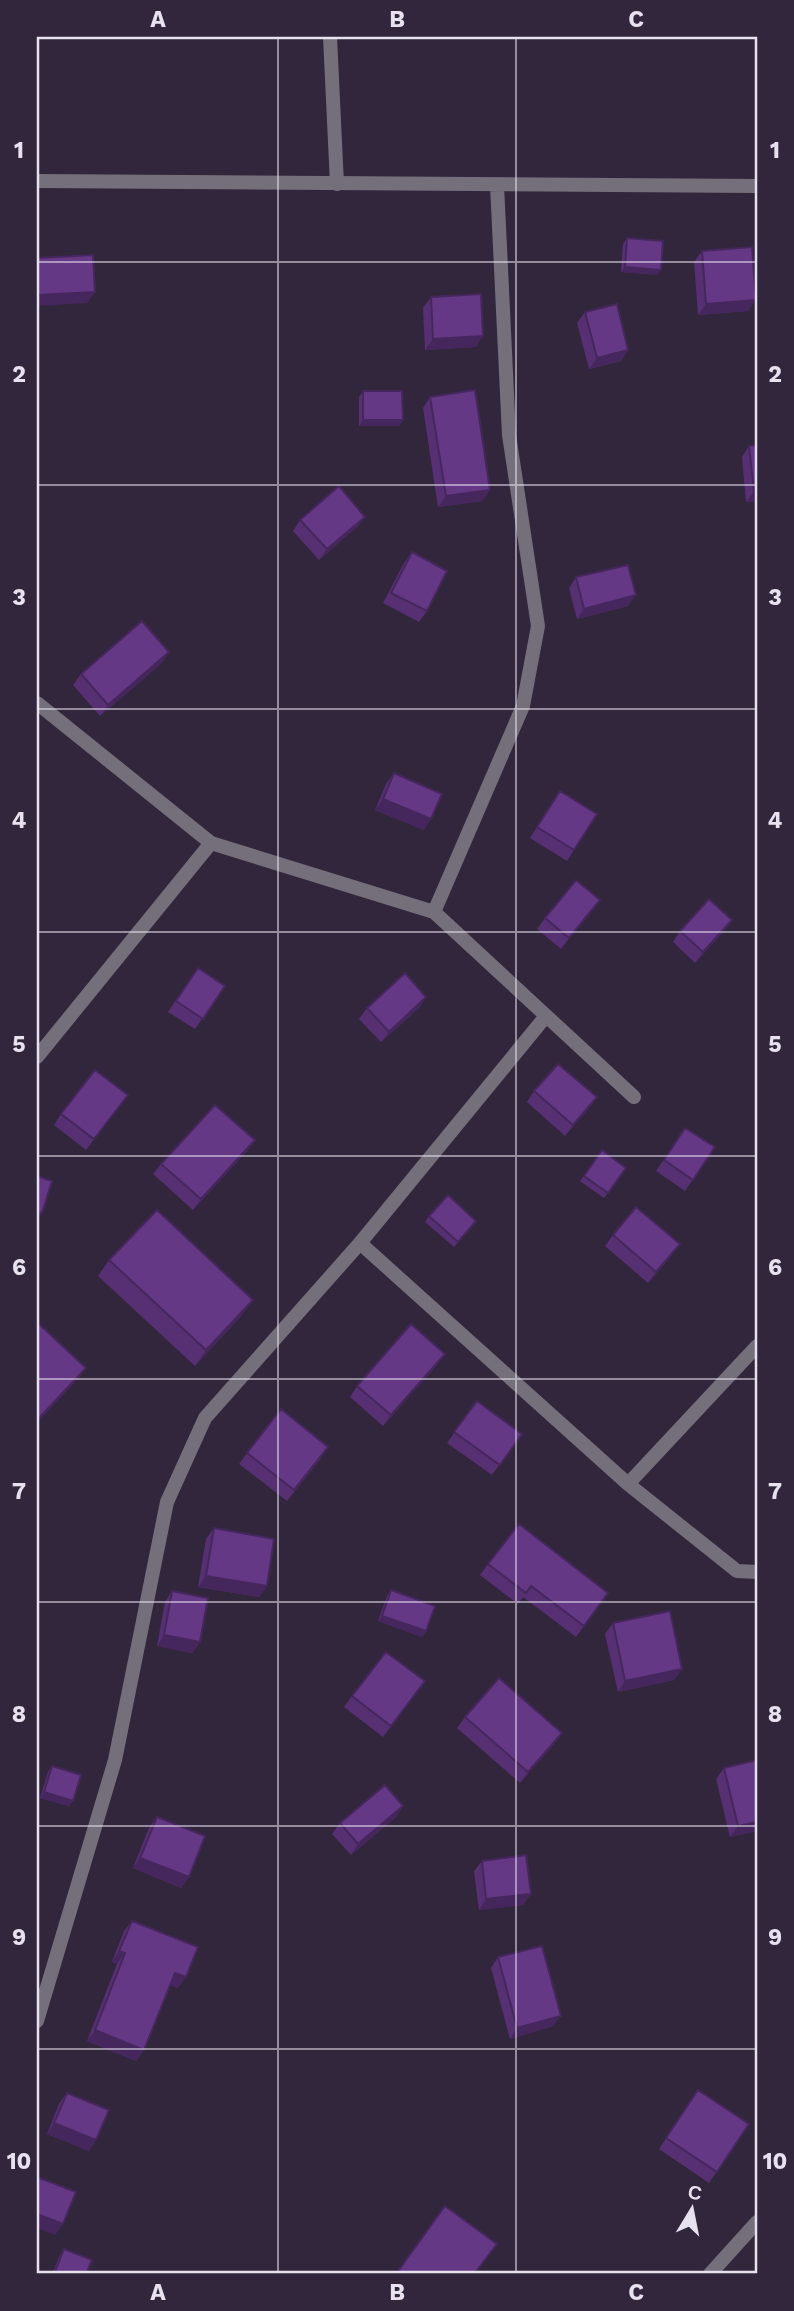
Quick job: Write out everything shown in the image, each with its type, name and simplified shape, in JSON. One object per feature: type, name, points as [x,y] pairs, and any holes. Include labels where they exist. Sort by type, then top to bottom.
[{"type":"street","points":[[330,37],[337,184]]},
{"type":"street","points":[[37,181],[757,186]]},
{"type":"street","points":[[434,912],[523,706],[538,626],[509,435],[497,185]]},
{"type":"street","points":[[37,703],[211,843],[434,912],[634,1097]]},
{"type":"street","points":[[37,1057],[211,843]]},
{"type":"street","points":[[37,2021],[115,1760],[167,1503],[205,1418],[360,1243],[546,1016]]},
{"type":"street","points":[[360,1243],[628,1483],[737,1571],[757,1572]]},
{"type":"street","points":[[628,1483],[757,1346]]},
{"type":"street","points":[[710,2274],[757,2222]]},
{"type":"building","points":[[627,238],[663,241],[661,270],[625,267]]},
{"type":"building","points":[[752,247],[756,300],[706,304],[702,251]]},
{"type":"building","points":[[93,255],[95,292],[37,295],[37,258]]},
{"type":"building","points":[[481,294],[483,336],[433,339],[431,297]]},
{"type":"building","points":[[617,304],[628,350],[597,358],[585,312]]},
{"type":"building","points":[[475,390],[490,490],[446,496],[430,397]]},
{"type":"building","points":[[363,391],[402,391],[403,420],[363,420]]},
{"type":"building","points":[[757,445],[757,491],[754,491],[749,446]]},
{"type":"building","points":[[339,486],[365,517],[327,549],[300,520]]},
{"type":"building","points":[[412,552],[447,571],[427,611],[391,593]]},
{"type":"building","points":[[628,565],[636,595],[584,609],[576,577]]},
{"type":"building","points":[[142,621],[169,652],[108,705],[81,674]]},
{"type":"building","points":[[394,773],[442,794],[431,819],[383,799]]},
{"type":"building","points":[[560,791],[597,814],[574,850],[537,827]]},
{"type":"building","points":[[576,880],[600,900],[569,938],[545,918]]},
{"type":"building","points":[[709,899],[732,920],[703,952],[680,931]]},
{"type":"building","points":[[198,968],[225,986],[203,1019],[176,1001]]},
{"type":"building","points":[[405,973],[426,997],[389,1032],[367,1008]]},
{"type":"building","points":[[558,1064],[597,1097],[573,1125],[534,1091]]},
{"type":"building","points":[[95,1070],[128,1095],[94,1139],[61,1114]]},
{"type":"building","points":[[215,1105],[255,1140],[201,1199],[161,1164]]},
{"type":"building","points":[[685,1128],[715,1147],[693,1180],[664,1160]]},
{"type":"building","points":[[602,1150],[626,1168],[608,1193],[584,1176]]},
{"type":"building","points":[[37,1176],[52,1181],[42,1213],[37,1212]]},
{"type":"building","points":[[448,1195],[476,1221],[458,1242],[429,1216]]},
{"type":"building","points":[[636,1207],[680,1244],[656,1272],[613,1235]]},
{"type":"building","points":[[157,1210],[253,1300],[206,1350],[109,1260]]},
{"type":"building","points":[[39,1324],[86,1368],[38,1419],[37,1326]]},
{"type":"building","points":[[411,1324],[445,1354],[391,1415],[357,1386]]},
{"type":"building","points":[[477,1401],[522,1434],[500,1465],[454,1432]]},
{"type":"building","points":[[281,1409],[328,1447],[294,1490],[247,1453]]},
{"type":"building","points":[[519,1524],[608,1593],[584,1626],[531,1586],[526,1593],[488,1564]]},
{"type":"building","points":[[214,1528],[274,1539],[267,1586],[206,1576]]},
{"type":"building","points":[[391,1590],[435,1606],[426,1631],[382,1616]]},
{"type":"building","points":[[172,1591],[208,1598],[200,1642],[164,1635]]},
{"type":"building","points":[[670,1611],[682,1669],[625,1681],[613,1623]]},
{"type":"building","points":[[386,1652],[425,1681],[391,1726],[352,1696]]},
{"type":"building","points":[[499,1678],[562,1733],[528,1772],[465,1717]]},
{"type":"building","points":[[757,1760],[757,1822],[738,1826],[724,1768]]},
{"type":"building","points":[[52,1766],[81,1775],[73,1801],[44,1792]]},
{"type":"building","points":[[385,1785],[403,1806],[358,1844],[340,1823]]},
{"type":"building","points":[[157,1817],[205,1836],[189,1877],[140,1858]]},
{"type":"building","points":[[526,1855],[531,1894],[486,1899],[482,1861]]},
{"type":"building","points":[[132,1921],[198,1947],[186,1977],[175,1973],[144,2050],[95,2030],[125,1953],[119,1951]]},
{"type":"building","points":[[542,1946],[561,2016],[517,2028],[498,1957]]},
{"type":"building","points":[[698,2090],[749,2124],[717,2172],[666,2138]]},
{"type":"building","points":[[67,2093],[109,2110],[96,2140],[54,2123]]},
{"type":"building","points":[[37,2177],[76,2192],[63,2224],[37,2214]]},
{"type":"building","points":[[445,2206],[497,2244],[474,2274],[396,2274]]},
{"type":"building","points":[[64,2249],[92,2260],[86,2274],[54,2274]]}]
